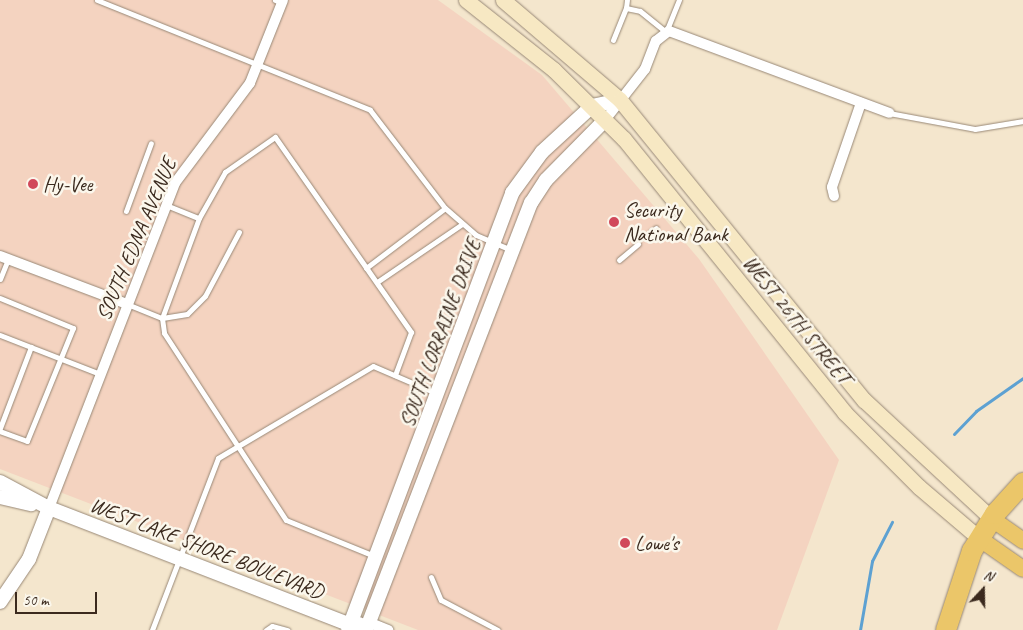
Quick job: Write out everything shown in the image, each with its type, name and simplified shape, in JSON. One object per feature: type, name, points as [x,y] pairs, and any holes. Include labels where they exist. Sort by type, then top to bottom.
[{"type":"highway","points":[[946,630],[956,592],[980,538],[992,519],[1023,483]]},
{"type":"main road","name":"WEST 26TH STREET","points":[[466,0],[532,51],[606,120],[844,412],[913,481],[980,538],[1023,569]]},
{"type":"main road","name":"WEST 26TH STREET","points":[[503,0],[620,100],[864,400],[992,519],[1023,541]]},
{"type":"street","name":"SOUTH EDNA AVENUE","points":[[49,508],[165,205],[182,170],[241,98],[258,64],[280,1]]},
{"type":"street","points":[[606,120],[666,32],[681,33],[888,113]]},
{"type":"street","points":[[592,106],[620,100]]},
{"type":"street","points":[[834,196],[832,187],[861,102]]},
{"type":"street","name":"SOUTH LORRAINE DRIVE","points":[[351,628],[520,179],[592,106]]},
{"type":"street","name":"SOUTH LORRAINE DRIVE","points":[[367,626],[511,251],[538,190],[606,120]]},
{"type":"street","points":[[4,257],[127,304]]},
{"type":"street","name":"WEST LAKE SHORE BOULEVARD","points":[[0,482],[49,508],[351,628],[367,626],[388,630]]},
{"type":"street","name":"WEST LAKE SHORE BOULEVARD","points":[[0,498],[49,508]]},
{"type":"street","points":[[1,599],[28,559],[49,508]]},
{"type":"lane","points":[[97,0],[370,110],[445,208],[462,224],[495,244],[511,251]]},
{"type":"lane","points":[[613,40],[626,8],[627,0]]},
{"type":"lane","points":[[626,8],[640,12],[666,32],[679,0]]},
{"type":"lane","points":[[888,113],[975,130],[1023,121]]},
{"type":"lane","points":[[377,557],[286,520],[236,447],[164,333],[162,318],[199,218],[225,172],[275,137],[411,332],[396,375]]},
{"type":"lane","points":[[126,211],[151,143]]},
{"type":"lane","points":[[165,205],[199,218]]},
{"type":"lane","points":[[366,268],[445,208]]},
{"type":"lane","points":[[377,282],[462,224]]},
{"type":"lane","points":[[645,237],[656,228]]},
{"type":"lane","points":[[127,304],[162,318],[187,314],[206,296],[240,232]]},
{"type":"lane","points":[[619,260],[638,244]]},
{"type":"lane","points":[[0,277],[4,257]]},
{"type":"lane","points":[[0,298],[73,328],[27,441],[0,430],[31,347]]},
{"type":"lane","points":[[0,334],[100,374]]},
{"type":"lane","points":[[152,630],[181,559],[218,458],[373,366],[439,395]]},
{"type":"lane","points":[[431,577],[441,600],[498,630]]},
{"type":"lane","points":[[266,630],[272,626],[287,630]]},
{"type":"shaded area","points":[[0,0],[438,0],[542,75],[699,259],[839,460],[777,630],[418,630],[0,469]]},
{"type":"waterway","points":[[954,434],[976,411],[1023,378]]},
{"type":"waterway","points":[[860,630],[872,561],[892,522]]},
{"type":"place","name":"Hy-Vee","points":[[33,184]]},
{"type":"place","name":"Security National Bank","points":[[614,222]]},
{"type":"place","name":"Lowe's","points":[[625,543]]}]
